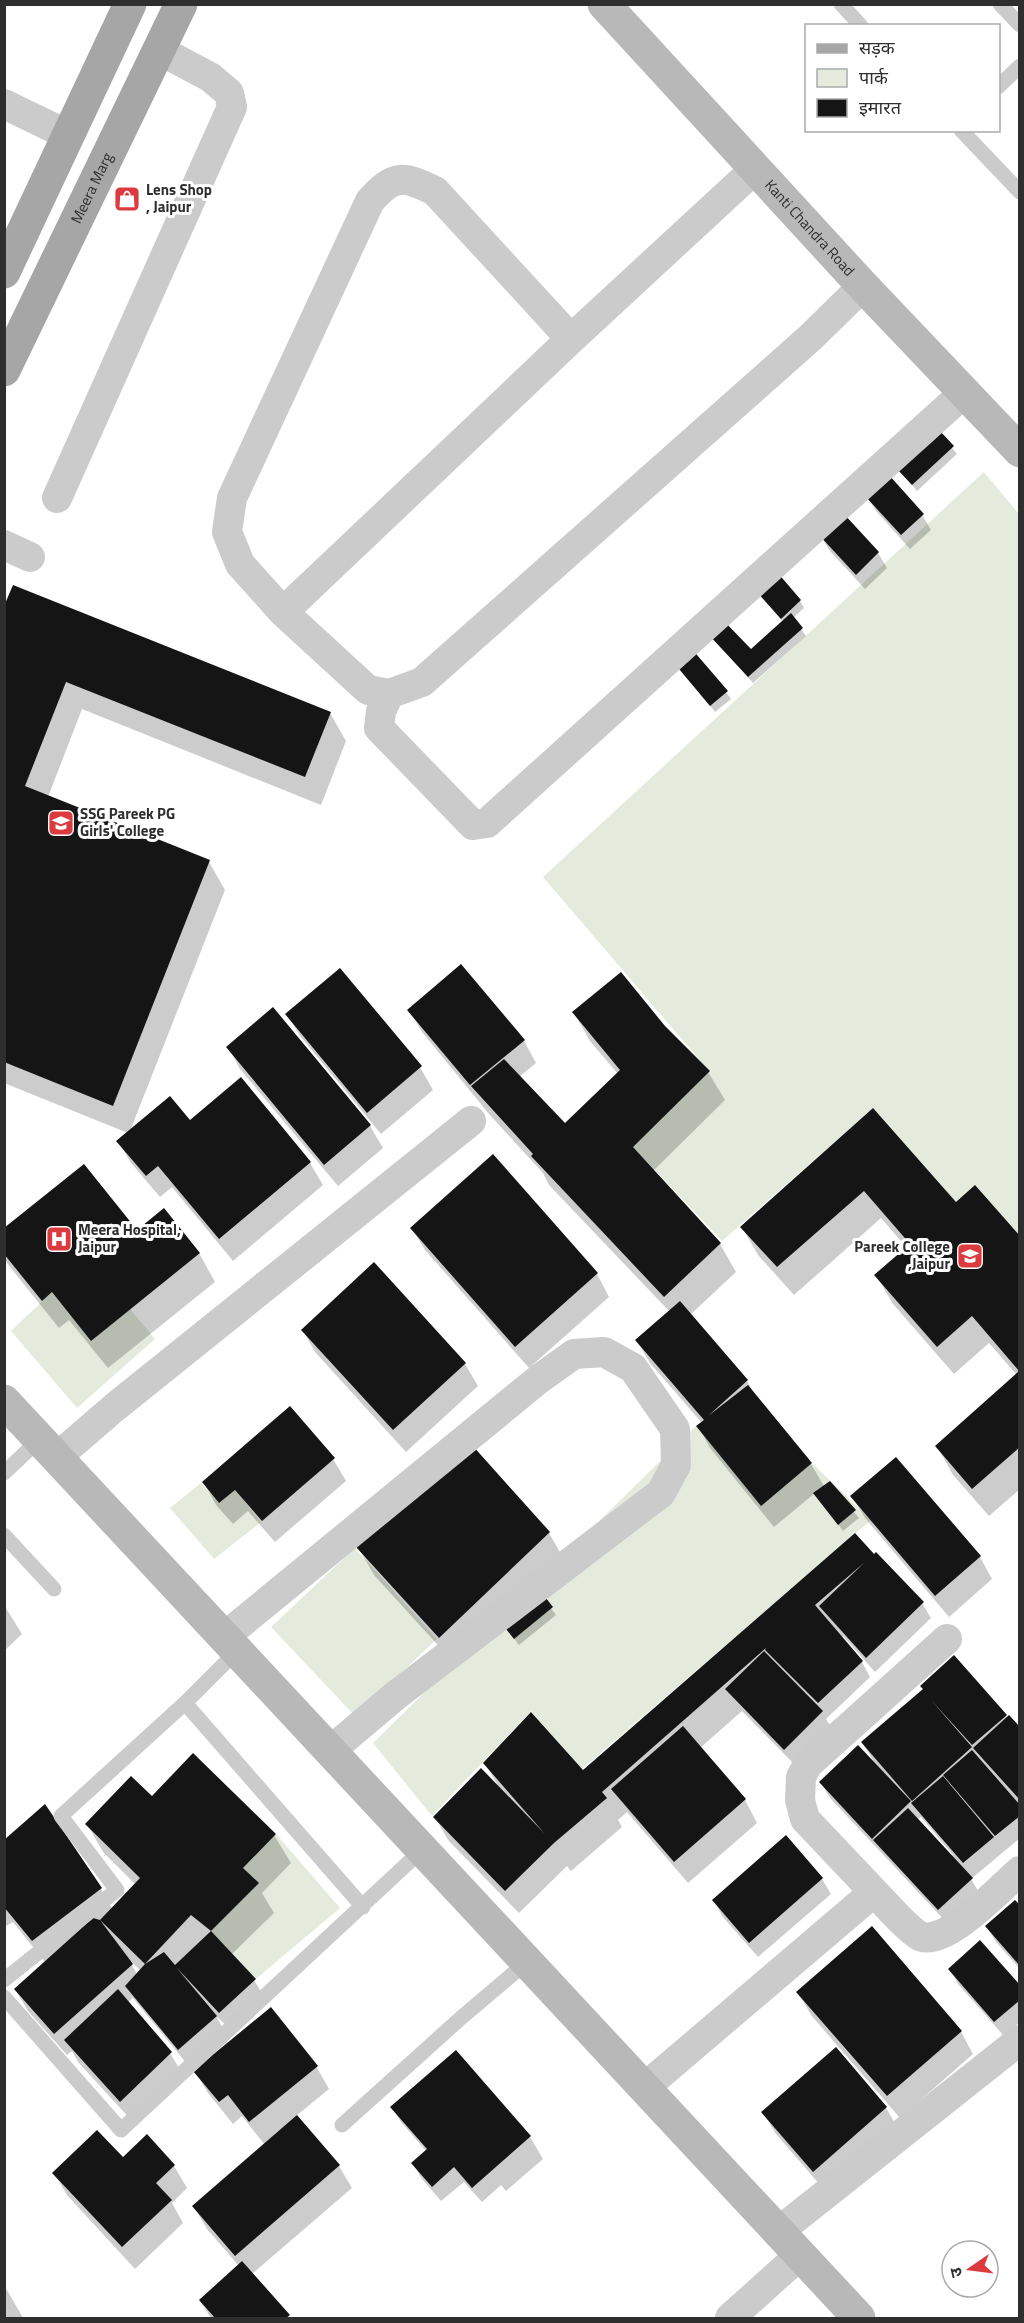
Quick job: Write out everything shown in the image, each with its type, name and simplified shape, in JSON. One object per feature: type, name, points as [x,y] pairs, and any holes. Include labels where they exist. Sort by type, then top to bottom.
[{"type":"main road","points":[[4,272],[130,4]]},
{"type":"main road","name":"Meera Marg","points":[[4,370],[181,4]]},
{"type":"street","name":"Kanti Chandra Road","points":[[604,4],[863,286],[1020,451]]},
{"type":"street","points":[[57,498],[232,107],[229,93],[210,77],[159,50]]},
{"type":"street","points":[[4,104],[68,135]]},
{"type":"street","points":[[283,612],[571,339],[755,169]]},
{"type":"street","points":[[571,339],[435,191],[413,180],[397,179],[381,189],[370,201],[232,498],[227,532],[240,564],[283,612],[368,690],[388,694],[422,682],[802,345],[863,286]]},
{"type":"street","points":[[388,694],[381,711],[379,728],[473,825],[487,823],[965,392]]},
{"type":"street","points":[[48,1448],[115,1407],[471,1121]]},
{"type":"street","points":[[230,1644],[539,1379],[574,1354],[604,1353],[633,1368],[675,1429],[676,1465],[661,1493],[395,1696],[330,1750]]},
{"type":"street","points":[[4,1401],[859,2319]]},
{"type":"street","points":[[947,1639],[808,1764],[801,1777],[800,1800],[805,1819],[919,1936],[934,1938],[952,1930],[1020,1871]]},
{"type":"street","points":[[644,2088],[874,1892]]},
{"type":"street","points":[[730,2319],[789,2244],[1020,2040]]},
{"type":"lane","points":[[841,4],[859,24]]},
{"type":"lane","points":[[1000,4],[1020,25]]},
{"type":"lane","points":[[1000,86],[1020,66]]},
{"type":"lane","points":[[963,132],[1020,192]]},
{"type":"lane","points":[[4,1473],[48,1448]]},
{"type":"lane","points":[[4,1534],[54,1589]]},
{"type":"lane","points":[[4,1980],[117,1890],[61,1816],[185,1703],[230,1644]]},
{"type":"lane","points":[[185,1703],[363,1907]]},
{"type":"lane","points":[[4,1997],[121,2130],[422,1850]]},
{"type":"lane","points":[[342,2125],[527,1962]]},
{"type":"green space","points":[[984,472],[1019,514],[1019,1236],[956,1202],[873,1108],[722,1241],[633,1147],[709,1071],[543,877]]},
{"type":"green space","points":[[52,1292],[91,1340],[130,1309],[155,1339],[77,1408],[11,1331]]},
{"type":"green space","points":[[696,1426],[760,1505],[812,1463],[871,1520],[582,1769],[531,1711],[432,1816],[373,1743]]},
{"type":"green space","points":[[201,1483],[219,1503],[235,1490],[261,1522],[214,1559],[170,1508]]},
{"type":"green space","points":[[355,1548],[437,1639],[355,1716],[271,1627]]},
{"type":"green space","points":[[276,1834],[340,1908],[256,1979],[211,1931],[258,1884],[243,1868]]},
{"type":"building","points":[[940,431],[954,446],[912,485],[897,469]]},
{"type":"building","points":[[889,475],[924,514],[901,535],[865,496]]},
{"type":"building","points":[[843,513],[879,552],[856,575],[819,535]]},
{"type":"building","points":[[777,572],[801,600],[781,619],[756,591]]},
{"type":"building","name":"SSG Pareek PG Girls' College","points":[[13,585],[331,712],[305,777],[66,682],[25,786],[210,860],[113,1106],[4,1062],[4,606]]},
{"type":"building","points":[[791,613],[803,628],[748,677],[708,634],[723,620],[751,649]]},
{"type":"building","points":[[691,648],[728,691],[710,706],[674,663]]},
{"type":"building","points":[[461,964],[525,1040],[470,1085],[407,1010]]},
{"type":"building","points":[[340,968],[422,1066],[367,1113],[285,1014]]},
{"type":"building","points":[[621,972],[665,1026],[710,1071],[633,1147],[721,1243],[664,1297],[531,1156],[533,1154],[471,1086],[504,1059],[565,1123],[620,1070],[572,1012]]},
{"type":"building","points":[[273,1007],[371,1125],[324,1165],[226,1047]]},
{"type":"building","points":[[241,1077],[311,1162],[219,1239],[158,1166],[146,1176],[116,1141],[170,1096],[190,1120]]},
{"type":"building","points":[[873,1108],[956,1202],[975,1185],[1020,1236],[1020,1278],[1018,1279],[1020,1281],[1020,1447],[972,1489],[935,1446],[1019,1371],[972,1316],[937,1347],[874,1275],[910,1244],[864,1191],[777,1267],[740,1227]]},
{"type":"building","points":[[493,1154],[598,1273],[515,1347],[410,1228]]},
{"type":"building","points":[[84,1164],[137,1230],[164,1208],[200,1253],[91,1341],[52,1292],[42,1301],[4,1254],[4,1228]]},
{"type":"building","points":[[374,1262],[466,1363],[393,1430],[301,1330]]},
{"type":"building","points":[[680,1301],[748,1380],[708,1416],[748,1385],[812,1463],[761,1506],[696,1426],[704,1420],[635,1340]]},
{"type":"building","points":[[290,1406],[335,1458],[262,1521],[235,1490],[219,1503],[202,1482]]},
{"type":"building","points":[[472,1445],[550,1532],[439,1638],[356,1547]]},
{"type":"building","points":[[896,1457],[981,1556],[935,1596],[850,1496]]},
{"type":"building","points":[[830,1481],[856,1510],[838,1525],[813,1493]]},
{"type":"building","points":[[855,1533],[924,1602],[866,1658],[819,1606],[865,1562],[815,1605],[863,1661],[818,1703],[765,1650],[766,1648],[602,1792],[607,1798],[554,1843],[505,1891],[433,1817],[481,1768],[545,1834],[483,1763],[531,1712],[583,1770]]},
{"type":"building","points":[[538,1588],[553,1607],[514,1639],[498,1619]]},
{"type":"building","points":[[764,1651],[823,1711],[784,1750],[725,1689]]},
{"type":"building","points":[[954,1655],[1007,1715],[972,1745],[931,1700],[972,1747],[912,1801],[861,1742],[923,1689],[920,1686]]},
{"type":"building","points":[[1009,1715],[1020,1727],[1020,1800],[973,1748]]},
{"type":"building","points":[[683,1726],[746,1799],[674,1862],[611,1789]]},
{"type":"building","points":[[858,1745],[911,1801],[872,1839],[819,1782]]},
{"type":"building","points":[[972,1750],[1020,1805],[1020,1816],[995,1836],[943,1775]]},
{"type":"building","points":[[193,1753],[276,1834],[243,1868],[259,1883],[211,1931],[191,1915],[145,1964],[100,1920],[140,1878],[85,1824],[131,1776],[152,1796]]},
{"type":"building","points":[[943,1776],[994,1837],[963,1863],[911,1803]]},
{"type":"building","points":[[45,1804],[102,1888],[32,1941],[4,1907],[4,1840]]},
{"type":"building","points":[[908,1808],[973,1878],[938,1910],[873,1840]]},
{"type":"building","points":[[786,1835],[823,1878],[749,1943],[712,1900]]},
{"type":"building","points":[[1015,1900],[1020,1905],[1020,1966],[985,1926]]},
{"type":"building","points":[[93,1918],[100,1920],[133,1964],[54,2034],[14,1989]]},
{"type":"building","points":[[872,1926],[962,2031],[887,2096],[796,1992]]},
{"type":"building","points":[[211,1931],[256,1979],[219,2013],[176,1967],[217,2016],[178,2050],[125,1986],[145,1964],[164,1952],[175,1965]]},
{"type":"building","points":[[980,1940],[1020,1985],[1020,2000],[994,2022],[948,1969]]},
{"type":"building","points":[[118,1989],[172,2052],[120,2102],[64,2040]]},
{"type":"building","points":[[271,2007],[318,2066],[249,2122],[228,2095],[219,2102],[193,2071]]},
{"type":"building","points":[[836,2047],[887,2107],[813,2172],[761,2112]]},
{"type":"building","points":[[456,2050],[531,2136],[472,2188],[454,2167],[432,2187],[411,2163],[427,2149],[390,2107]]},
{"type":"building","points":[[297,2115],[340,2165],[235,2256],[192,2206]]},
{"type":"building","points":[[97,2130],[123,2157],[147,2134],[175,2165],[156,2183],[172,2200],[122,2247],[52,2173]]},
{"type":"building","points":[[242,2261],[290,2315],[286,2318],[215,2318],[199,2300]]},
{"type":"place","name":"Lens Shop , Jaipur","points":[[127,199]]},
{"type":"place","name":"SSG Pareek PG Girls' College","points":[[61,823]]},
{"type":"place","name":"Meera Hospital, Jaipur","points":[[59,1239]]},
{"type":"place","name":"Pareek College ,Jaipur","points":[[970,1256]]}]
